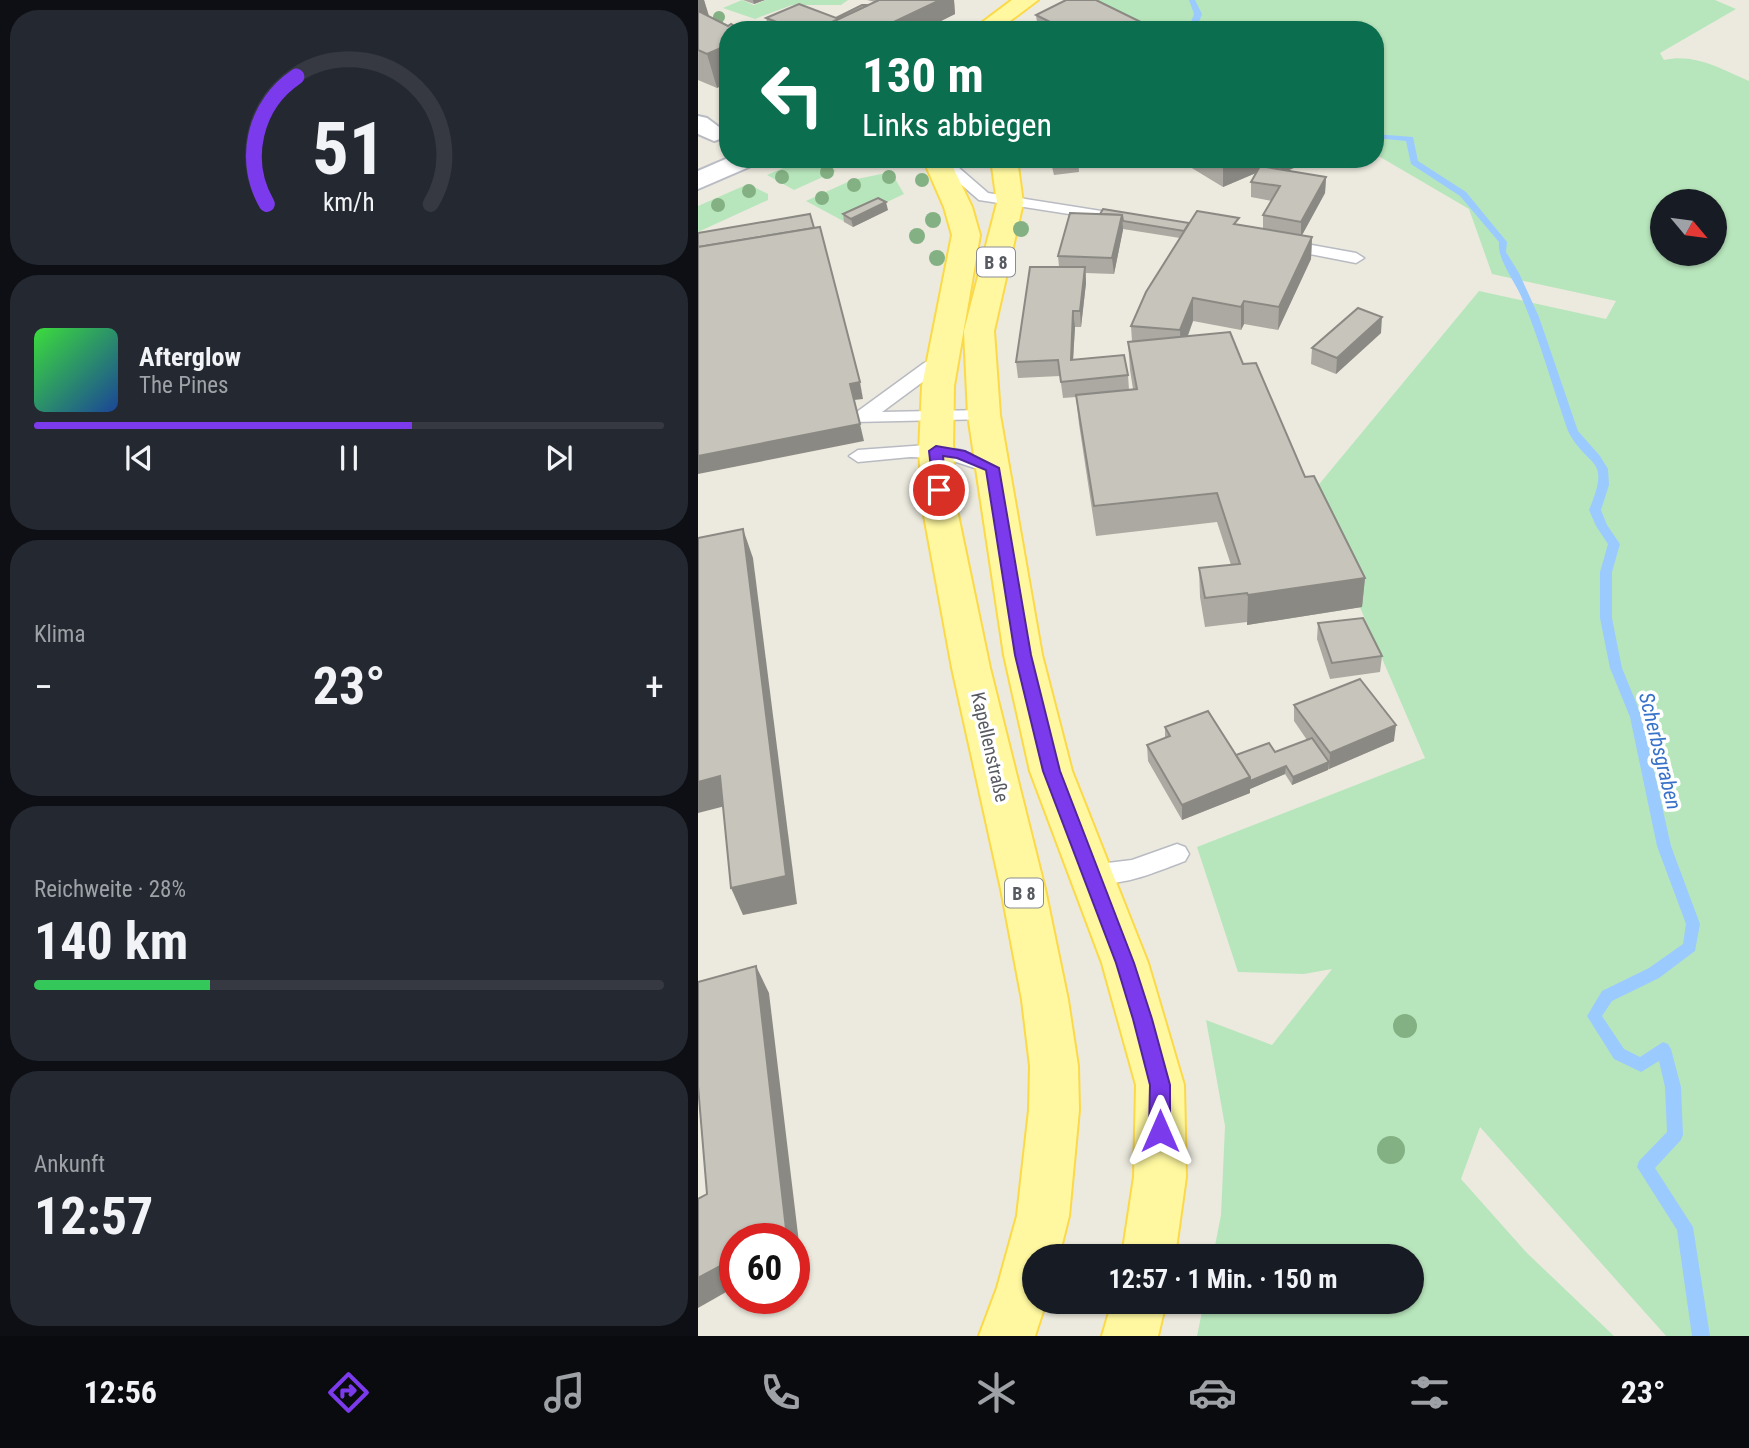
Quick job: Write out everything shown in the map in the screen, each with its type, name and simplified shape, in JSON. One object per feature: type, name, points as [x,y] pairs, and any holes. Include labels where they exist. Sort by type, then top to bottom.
[{"type":"main road","points":[[1001,21],[1035,4]]},
{"type":"main road","points":[[1020,21],[1035,4]]},
{"type":"main road","name":"Kapellenstraße","points":[[941,168],[966,235],[941,360],[937,434],[945,534],[971,668],[1023,889],[1045,1000],[1054,1066],[1054,1124],[1043,1216],[1024,1287],[1007,1336]]},
{"type":"main road","name":"B 8","points":[[1005,168],[1010,203],[979,331],[984,415],[1023,655],[1051,771],[1125,963],[1160,1085],[1160,1177],[1151,1244]]},
{"type":"main road","points":[[1130,1336],[1136,1314]]},
{"type":"street","points":[[698,162],[717,136]]},
{"type":"street","points":[[698,181],[727,168]]},
{"type":"lane","points":[[948,168],[984,197],[1133,220]]},
{"type":"lane","points":[[1263,242],[1356,258]]},
{"type":"lane","points":[[941,360],[916,375],[861,424],[903,419],[937,434],[960,454],[993,468]]},
{"type":"lane","points":[[858,456],[903,451],[984,415]]},
{"type":"lane","points":[[1091,873],[1132,870],[1177,854]]},
{"type":"green space","points":[[742,0],[754,5],[766,0],[848,0],[841,5],[792,5],[755,19],[723,8]]},
{"type":"green space","points":[[1096,0],[1715,0],[1736,9],[1660,53],[1664,60],[1697,60],[1749,81],[1749,1336],[1666,1336],[1480,1127],[1461,1179],[1527,1253],[1614,1336],[1197,1336],[1202,1314],[1424,1314],[1424,1244],[1215,1244],[1221,1215],[1225,1126],[1206,1020],[1272,1045],[1332,969],[1304,974],[1238,972],[1197,847],[1425,758],[1311,494],[1479,291],[1606,319],[1616,301],[1492,274],[1469,209],[1384,159],[1384,21],[1132,21]]},
{"type":"green space","points":[[783,168],[831,168],[836,171],[794,190],[767,175]]},
{"type":"green space","points":[[891,172],[904,194],[845,222],[806,201],[852,180]]},
{"type":"green space","points":[[748,184],[768,194],[768,200],[698,232],[698,206]]},
{"type":"building","points":[[879,0],[940,0],[896,21],[834,21]]},
{"type":"building","points":[[1066,0],[1096,0],[1139,21],[1048,21],[1036,15]]},
{"type":"building","points":[[799,4],[836,18],[862,5],[868,5],[834,21],[774,21],[766,18]]},
{"type":"building","points":[[698,11],[719,22],[719,49],[707,54],[698,50]]},
{"type":"building","points":[[1259,168],[1326,177],[1301,222],[1263,215],[1280,186],[1251,182]]},
{"type":"building","points":[[878,198],[886,202],[851,219],[843,214]]},
{"type":"building","points":[[1103,209],[1189,223],[1184,231],[1123,221],[1122,215],[1100,214]]},
{"type":"building","points":[[1197,211],[1239,218],[1234,224],[1312,237],[1279,307],[1244,301],[1241,307],[1193,298],[1180,330],[1131,326],[1146,292]]},
{"type":"building","points":[[1070,213],[1122,215],[1112,258],[1058,256]]},
{"type":"building","points":[[810,214],[814,228],[698,247],[698,233]]},
{"type":"building","points":[[820,227],[860,382],[850,384],[860,424],[698,456],[698,247]]},
{"type":"building","points":[[1030,267],[1085,267],[1080,311],[1073,311],[1071,360],[1124,355],[1128,375],[1061,382],[1058,360],[1016,362]]},
{"type":"building","points":[[1358,308],[1382,317],[1337,358],[1312,348]]},
{"type":"building","points":[[1230,332],[1243,364],[1256,363],[1305,477],[1314,476],[1365,578],[1248,595],[1205,598],[1199,568],[1240,564],[1217,493],[1094,506],[1076,395],[1137,389],[1128,342]]},
{"type":"building","points":[[743,529],[786,876],[731,888],[720,776],[698,782],[698,538]]},
{"type":"building","points":[[1363,618],[1382,656],[1332,663],[1318,623]]},
{"type":"building","points":[[1360,679],[1396,725],[1330,753],[1294,705]]},
{"type":"building","points":[[1208,711],[1250,777],[1182,805],[1147,745],[1170,736],[1165,727]]},
{"type":"building","points":[[1312,738],[1329,762],[1293,777],[1286,766],[1250,781],[1236,755],[1269,743],[1275,752]]},
{"type":"building","points":[[756,966],[785,1223],[719,1223],[719,1267],[698,1278],[698,1199],[707,1194],[698,1086],[698,982]]},
{"type":"waterway","name":"Scherbsgraben","points":[[1192,0],[1198,14],[1195,21]]},
{"type":"waterway","name":"Scherbsgraben","points":[[1384,137],[1410,139],[1414,162],[1463,194],[1503,242],[1502,252],[1515,273],[1534,317],[1573,431],[1603,469],[1604,485],[1595,510],[1614,544],[1606,572],[1606,618],[1616,668],[1636,717],[1664,846],[1693,924],[1690,947],[1654,973],[1607,996],[1594,1016],[1619,1054],[1641,1065],[1663,1049],[1673,1087],[1675,1135],[1645,1167],[1685,1227],[1701,1336]]},
{"type":"route","points":[[939,490],[936,451],[960,454],[993,468],[1023,655],[1051,771],[1125,963],[1142,1019],[1160,1085],[1160,1131]]}]
